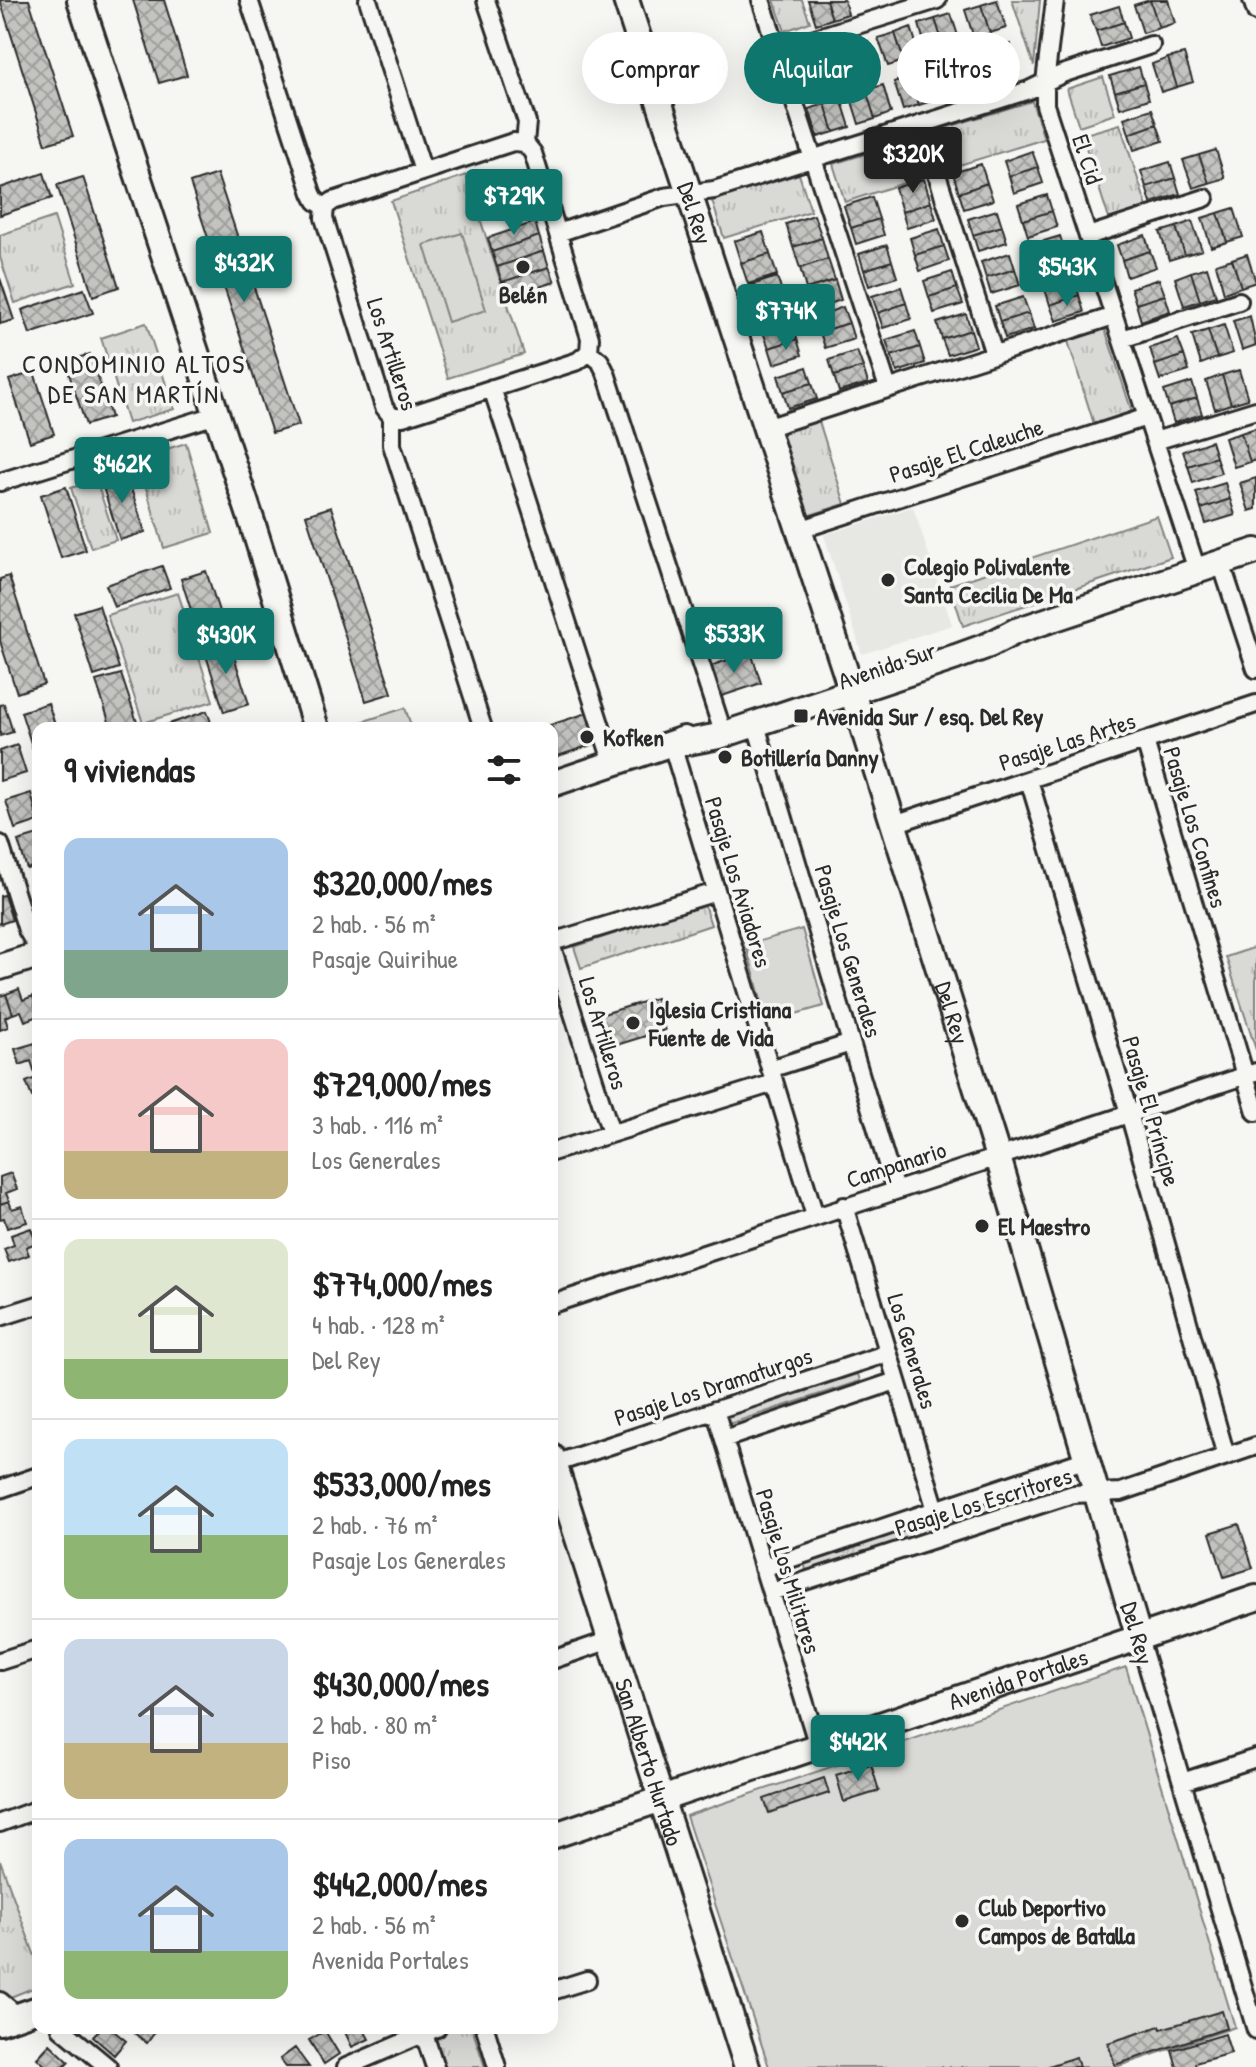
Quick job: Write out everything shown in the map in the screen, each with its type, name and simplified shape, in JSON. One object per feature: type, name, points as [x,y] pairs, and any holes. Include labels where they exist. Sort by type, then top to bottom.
[{"type":"street","points":[[80,0],[314,722]]},
{"type":"street","name":"Los Artilleros","points":[[249,0],[312,193],[316,201],[325,207],[324,218],[384,407],[392,417],[392,445],[481,722]]},
{"type":"street","points":[[368,0],[423,171]]},
{"type":"street","points":[[392,417],[403,417],[578,361],[589,352],[590,338],[558,233],[533,153],[525,143],[525,115],[486,0]]},
{"type":"street","name":"Del Rey","points":[[626,0],[850,685],[998,1157],[1256,2030]]},
{"type":"street","points":[[761,0],[771,32]]},
{"type":"street","points":[[835,32],[937,0]]},
{"type":"street","name":"El Cid","points":[[1055,0],[1045,105],[1155,441],[1256,669]]},
{"type":"street","points":[[1252,0],[1256,12]]},
{"type":"street","points":[[558,233],[664,197],[714,190],[1029,90],[1062,74],[1151,45]]},
{"type":"street","points":[[795,104],[888,388]]},
{"type":"street","points":[[921,124],[994,354]]},
{"type":"street","points":[[325,207],[333,201],[513,142],[525,143]]},
{"type":"street","points":[[1088,236],[1205,198]]},
{"type":"street","points":[[1122,339],[1239,301]]},
{"type":"street","points":[[766,428],[1114,316]]},
{"type":"street","points":[[589,352],[603,367],[720,723]]},
{"type":"street","points":[[492,388],[613,764]]},
{"type":"street","points":[[1155,441],[1256,410]]},
{"type":"street","points":[[0,482],[216,415]]},
{"type":"street","name":"Pasaje El Caleuche","points":[[799,530],[1147,417]]},
{"type":"street","name":"Avenida Sur","points":[[558,782],[672,745],[720,723],[989,645],[1016,631],[1256,551]]},
{"type":"street","name":"Avenida Sur","points":[[672,745],[705,740],[756,725],[850,685]]},
{"type":"street","name":"Pasaje Las Artes","points":[[894,824],[1256,704]]},
{"type":"street","name":"Pasaje Los Generales","points":[[756,725],[895,1190]]},
{"type":"street","name":"Pasaje Los Confines","points":[[1145,741],[1251,1073],[1256,1112]]},
{"type":"street","name":"Pasaje Los Aviadores","points":[[672,745],[815,1216]]},
{"type":"street","name":"Pasaje El Príncipe","points":[[1029,780],[1129,1113],[1226,1456]]},
{"type":"street","points":[[0,844],[32,940]]},
{"type":"street","points":[[558,943],[716,892]]},
{"type":"street","points":[[0,967],[32,954]]},
{"type":"street","name":"Los Artilleros","points":[[558,964],[611,1133]]},
{"type":"street","points":[[558,1150],[772,1076],[851,1043]]},
{"type":"street","name":"Campanario","points":[[558,1302],[1251,1073]]},
{"type":"street","name":"Los Generales","points":[[844,1206],[936,1510]]},
{"type":"street","points":[[1,1315],[32,1307]]},
{"type":"street","name":"Pasaje Los Dramaturgos","points":[[558,1459],[888,1353]]},
{"type":"street","points":[[724,1439],[896,1381]]},
{"type":"street","name":"Pasaje Los Militares","points":[[715,1410],[818,1746]]},
{"type":"street","name":"Pasaje Los Escritores","points":[[771,1592],[1073,1494],[1121,1492],[1256,1446]]},
{"type":"street","name":"Pasaje Los Escritores","points":[[763,1568],[1087,1459]]},
{"type":"street","name":"San Alberto Hurtado","points":[[558,1477],[747,2067]]},
{"type":"street","points":[[1,1486],[32,1478]]},
{"type":"street","name":"Avenida Portales","points":[[558,1834],[1256,1598]]},
{"type":"street","points":[[558,1658],[610,1640]]},
{"type":"street","points":[[0,1661],[32,1651]]},
{"type":"street","points":[[1182,1782],[1256,1758]]},
{"type":"street","points":[[0,1823],[32,1811]]},
{"type":"street","points":[[558,1989],[587,1980]]},
{"type":"street","points":[[68,2034],[108,2067]]},
{"type":"street","points":[[349,2066],[418,2034]]},
{"type":"street","points":[[428,2034],[435,2067]]},
{"type":"street","points":[[487,2034],[497,2067]]},
{"type":"shaded area","name":"Colegio Polivalente Santa Cecilia De Ma","points":[[913,507],[952,625],[862,654],[824,535]]},
{"type":"green space","points":[[774,0],[802,0],[810,22],[785,31]]},
{"type":"green space","points":[[1012,0],[1040,0],[1034,66]]},
{"type":"green space","points":[[1103,77],[1115,114],[1079,126],[1067,89]]},
{"type":"green space","points":[[1032,101],[1044,139],[956,166],[945,128]]},
{"type":"green space","points":[[1120,124],[1148,210],[1110,222],[1082,135]]},
{"type":"green space","points":[[920,137],[932,174],[845,202],[833,164]]},
{"type":"green space","points":[[799,174],[811,211],[724,238],[712,201]]},
{"type":"green space","points":[[466,175],[524,354],[448,378],[391,201]]},
{"type":"green space","points":[[54,217],[75,283],[15,303],[0,257],[0,235]]},
{"type":"green space","points":[[462,233],[486,310],[448,322],[424,245]]},
{"type":"green space","points":[[146,323],[174,409],[128,423],[101,338]]},
{"type":"green space","points":[[1104,326],[1132,412],[1094,424],[1067,338]]},
{"type":"green space","points":[[818,418],[845,504],[807,516],[780,430]]},
{"type":"green space","points":[[186,443],[213,533],[164,548],[137,458]]},
{"type":"green space","points":[[96,480],[116,540],[91,548],[71,488]]},
{"type":"green space","points":[[1157,516],[1171,557],[963,626],[950,585]]},
{"type":"green space","points":[[178,593],[213,701],[143,722],[107,615]]},
{"type":"green space","points":[[405,708],[410,722],[361,722]]},
{"type":"green space","points":[[704,904],[711,925],[581,968],[574,947]]},
{"type":"green space","points":[[802,929],[824,1006],[767,1022],[746,945]]},
{"type":"green space","points":[[1256,947],[1256,1050],[1226,957]]},
{"type":"green space","points":[[856,1367],[860,1381],[729,1424],[724,1410]]},
{"type":"green space","points":[[1062,1475],[1066,1489],[955,1525],[950,1511]]},
{"type":"green space","points":[[927,1517],[932,1532],[807,1572],[802,1558]]},
{"type":"green space","name":"Club Deportivo Campos de Batalla","points":[[1126,1667],[1235,2027],[1116,2067],[769,2067],[686,1816]]},
{"type":"green space","points":[[0,1860],[32,1948],[32,1988],[8,1998],[0,1991]]},
{"type":"green space","points":[[434,2034],[474,2034],[485,2067],[445,2067]]},
{"type":"building","points":[[0,0],[29,0],[73,136],[46,144]]},
{"type":"building","points":[[133,0],[164,0],[187,75],[159,83]]},
{"type":"building","points":[[808,0],[826,0],[832,19],[816,24]]},
{"type":"building","points":[[826,0],[844,0],[848,14],[832,19]]},
{"type":"building","points":[[997,0],[1006,28],[990,32],[981,5]]},
{"type":"building","points":[[1150,0],[1168,0],[1175,23],[1159,28]]},
{"type":"building","points":[[1150,0],[1159,28],[1143,33],[1134,5]]},
{"type":"building","points":[[981,5],[990,32],[972,32],[965,10]]},
{"type":"building","points":[[1119,6],[1124,22],[1096,31],[1090,15]]},
{"type":"building","points":[[951,14],[957,32],[939,32],[935,19]]},
{"type":"building","points":[[935,19],[939,32],[921,32],[919,24]]},
{"type":"building","points":[[1124,22],[1129,38],[1101,47],[1096,31]]},
{"type":"building","points":[[895,33],[897,63],[888,66],[881,37]]},
{"type":"building","points":[[1184,54],[1193,82],[1177,87],[1168,58]]},
{"type":"building","points":[[1168,58],[1177,87],[1161,92],[1152,64]]},
{"type":"building","points":[[1139,67],[1144,83],[1115,92],[1110,76]]},
{"type":"building","points":[[1144,83],[1149,99],[1120,108],[1115,92]]},
{"type":"building","points":[[881,86],[891,113],[875,119],[870,104],[881,104]]},
{"type":"building","points":[[825,104],[843,104],[850,127],[834,132]]},
{"type":"building","points":[[825,104],[834,132],[818,137],[809,109]]},
{"type":"building","points":[[853,104],[870,104],[875,119],[859,124]]},
{"type":"building","points":[[901,104],[919,104],[919,105],[903,110]]},
{"type":"building","points":[[1152,109],[1157,124],[1129,134],[1124,118]]},
{"type":"building","points":[[1157,124],[1163,141],[1134,150],[1129,134]]},
{"type":"building","points":[[1216,150],[1225,178],[1209,183],[1199,155]]},
{"type":"building","points":[[1032,151],[1038,167],[1009,176],[1004,161]]},
{"type":"building","points":[[1199,155],[1209,183],[1193,188],[1183,160]]},
{"type":"building","points":[[1170,162],[1175,178],[1146,187],[1141,171]]},
{"type":"building","points":[[981,164],[987,183],[959,193],[953,173]]},
{"type":"building","points":[[1038,167],[1043,183],[1014,193],[1009,176]]},
{"type":"building","points":[[44,173],[52,198],[0,215],[0,188]]},
{"type":"building","points":[[217,174],[299,425],[272,433],[190,183]]},
{"type":"building","points":[[83,177],[119,287],[93,296],[57,185]]},
{"type":"building","points":[[1175,178],[1180,194],[1151,203],[1146,187]]},
{"type":"building","points":[[924,179],[931,202],[902,212],[895,188]]},
{"type":"building","points":[[987,183],[993,200],[964,209],[959,193]]},
{"type":"building","points":[[1047,195],[1052,211],[1023,220],[1018,204]]},
{"type":"building","points":[[872,197],[879,219],[851,228],[844,206]]},
{"type":"building","points":[[931,202],[936,219],[907,228],[902,212]]},
{"type":"building","points":[[1234,208],[1243,237],[1227,242],[1218,213]]},
{"type":"building","points":[[997,210],[1002,226],[973,235],[968,219]]},
{"type":"building","points":[[1052,211],[1057,227],[1028,236],[1023,220]]},
{"type":"building","points":[[1218,213],[1227,242],[1211,247],[1202,218]]},
{"type":"building","points":[[814,215],[822,238],[793,247],[786,224]]},
{"type":"building","points":[[879,219],[884,235],[856,244],[851,228]]},
{"type":"building","points":[[1192,221],[1202,250],[1185,255],[1176,227]]},
{"type":"building","points":[[535,222],[539,236],[492,252],[488,238]]},
{"type":"building","points":[[1002,226],[1007,242],[978,251],[973,235]]},
{"type":"building","points":[[1176,227],[1185,255],[1169,260],[1160,232]]},
{"type":"building","points":[[939,229],[944,246],[915,255],[910,238]]},
{"type":"building","points":[[763,232],[770,254],[741,263],[734,241]]},
{"type":"building","points":[[1145,235],[1150,251],[1122,260],[1117,245]]},
{"type":"building","points":[[539,236],[544,251],[497,267],[492,252]]},
{"type":"building","points":[[1060,236],[1065,252],[1036,261],[1031,245]]},
{"type":"building","points":[[822,238],[828,259],[800,268],[793,247]]},
{"type":"building","points":[[887,245],[892,261],[864,270],[859,254]]},
{"type":"building","points":[[944,246],[949,261],[920,271],[915,255]]},
{"type":"building","name":"Belén","points":[[544,251],[549,267],[502,282],[497,267]]},
{"type":"building","points":[[1150,251],[1156,267],[1127,277],[1122,260]]},
{"type":"building","points":[[1065,252],[1070,268],[1041,277],[1036,261]]},
{"type":"building","points":[[1010,253],[1015,269],[986,278],[981,262]]},
{"type":"building","points":[[770,254],[777,275],[748,284],[741,263]]},
{"type":"building","points":[[1247,254],[1256,282],[1241,287],[1232,259]]},
{"type":"building","points":[[828,259],[835,280],[806,289],[800,268]]},
{"type":"building","points":[[1232,259],[1241,287],[1224,293],[1216,264]]},
{"type":"building","points":[[892,261],[897,277],[869,286],[864,270]]},
{"type":"building","points":[[549,267],[555,282],[507,297],[502,282]]},
{"type":"building","points":[[1207,267],[1216,296],[1200,301],[1191,272]]},
{"type":"building","points":[[1015,269],[1020,285],[991,294],[986,278]]},
{"type":"building","points":[[952,272],[957,288],[929,297],[924,281]]},
{"type":"building","points":[[1191,272],[1200,301],[1184,306],[1175,278]]},
{"type":"building","points":[[777,277],[784,297],[755,306],[749,286]]},
{"type":"building","points":[[0,278],[14,320],[0,324]]},
{"type":"building","points":[[1159,279],[1165,295],[1136,304],[1131,288]]},
{"type":"building","points":[[835,280],[841,300],[813,310],[806,289]]},
{"type":"building","points":[[1074,280],[1079,295],[1050,305],[1045,289]]},
{"type":"building","points":[[901,287],[906,303],[878,313],[872,296]]},
{"type":"building","points":[[957,288],[963,304],[934,313],[929,297]]},
{"type":"building","points":[[84,289],[93,313],[30,334],[22,310]]},
{"type":"building","points":[[1079,295],[1084,312],[1056,321],[1050,305]]},
{"type":"building","points":[[1165,295],[1170,311],[1141,321],[1136,304]]},
{"type":"building","points":[[784,297],[789,313],[760,322],[755,306]]},
{"type":"building","points":[[1023,297],[1029,313],[1000,322],[995,306]]},
{"type":"building","points":[[906,303],[911,319],[883,328],[878,313]]},
{"type":"building","points":[[843,307],[849,323],[820,332],[815,317]]},
{"type":"building","points":[[1029,313],[1034,329],[1005,338],[1000,322]]},
{"type":"building","points":[[966,314],[971,330],[942,339],[937,323]]},
{"type":"building","points":[[1250,316],[1256,345],[1242,350],[1233,321]]},
{"type":"building","points":[[792,323],[797,339],[769,348],[763,332]]},
{"type":"building","points":[[849,323],[854,339],[825,348],[820,332]]},
{"type":"building","points":[[1224,325],[1233,353],[1217,358],[1208,330]]},
{"type":"building","points":[[971,330],[976,346],[948,355],[942,339]]},
{"type":"building","points":[[1208,330],[1217,358],[1201,364],[1192,335]]},
{"type":"building","points":[[915,331],[920,347],[891,356],[886,340]]},
{"type":"building","points":[[797,339],[802,355],[774,364],[769,348]]},
{"type":"building","points":[[1178,339],[1184,355],[1155,365],[1150,348]]},
{"type":"building","points":[[920,347],[925,363],[897,372],[891,356]]},
{"type":"building","points":[[857,351],[863,367],[834,376],[829,360]]},
{"type":"building","points":[[90,354],[111,417],[86,425],[65,362]]},
{"type":"building","points":[[1184,355],[1189,371],[1160,380],[1155,365]]},
{"type":"building","points":[[807,367],[812,383],[783,392],[778,376]]},
{"type":"building","points":[[863,367],[868,383],[839,392],[834,376]]},
{"type":"building","points":[[1239,370],[1248,399],[1231,404],[1222,375]]},
{"type":"building","points":[[34,372],[54,434],[30,442],[9,380]]},
{"type":"building","points":[[1222,375],[1231,404],[1215,409],[1206,381]]},
{"type":"building","points":[[1192,382],[1197,398],[1169,407],[1164,391]]},
{"type":"building","points":[[812,383],[817,399],[788,408],[783,392]]},
{"type":"building","points":[[1197,398],[1202,414],[1174,423],[1169,407]]},
{"type":"building","points":[[1256,428],[1256,460],[1250,462],[1241,433]]},
{"type":"building","points":[[1241,433],[1250,462],[1234,467],[1225,438]]},
{"type":"building","points":[[1211,441],[1216,457],[1188,466],[1183,451]]},
{"type":"building","points":[[1216,457],[1221,473],[1193,483],[1188,466]]},
{"type":"building","points":[[125,470],[145,532],[120,540],[100,478]]},
{"type":"building","points":[[1256,478],[1256,509],[1249,511],[1240,483]]},
{"type":"building","points":[[1225,483],[1230,499],[1201,509],[1196,492]]},
{"type":"building","points":[[66,487],[86,550],[61,558],[41,495]]},
{"type":"building","points":[[1230,499],[1235,515],[1206,524],[1201,509]]},
{"type":"building","points":[[331,507],[392,693],[366,701],[306,515]]},
{"type":"building","points":[[162,566],[170,588],[114,607],[106,585]]},
{"type":"building","points":[[206,571],[226,633],[201,641],[181,579]]},
{"type":"building","points":[[9,576],[44,684],[17,693],[0,641],[0,579]]},
{"type":"building","points":[[99,605],[119,668],[94,676],[74,613]]},
{"type":"building","points":[[229,641],[249,704],[224,712],[204,649]]},
{"type":"building","points":[[751,652],[761,683],[719,697],[707,667]]},
{"type":"building","points":[[121,674],[137,722],[109,722],[96,681]]},
{"type":"building","points":[[48,703],[54,722],[32,722],[32,746],[21,712]]},
{"type":"building","points":[[4,704],[13,732],[0,736],[0,705]]},
{"type":"building","points":[[207,711],[211,722],[175,722]]},
{"type":"building","points":[[587,713],[597,743],[558,756],[558,722]]},
{"type":"building","points":[[17,745],[26,773],[0,781],[0,751]]},
{"type":"building","points":[[31,793],[32,823],[15,829],[6,801]]},
{"type":"building","points":[[32,837],[32,867],[27,869],[18,841]]},
{"type":"building","points":[[4,895],[12,920],[0,924],[0,896]]},
{"type":"building","points":[[19,989],[23,1000],[32,996],[32,1018],[25,1021],[21,1011],[13,1014],[6,994]]},
{"type":"building","points":[[6,994],[13,1014],[5,1017],[8,1027],[0,1030],[0,996]]},
{"type":"building","name":"Iglesia Cristiana Fuente de Vida","points":[[656,998],[665,1030],[610,1047],[600,1015]]},
{"type":"building","points":[[32,1044],[32,1064],[31,1061],[20,1065],[15,1049]]},
{"type":"building","points":[[32,1080],[32,1097],[26,1082]]},
{"type":"building","points":[[11,1173],[17,1189],[6,1193],[9,1201],[0,1204],[0,1177]]},
{"type":"building","points":[[9,1201],[12,1209],[22,1206],[27,1222],[7,1228],[4,1218],[0,1219],[0,1204]]},
{"type":"building","points":[[31,1228],[32,1245],[26,1247],[29,1255],[9,1262],[4,1249],[14,1245],[11,1235]]},
{"type":"building","points":[[1239,1524],[1253,1568],[1224,1577],[1210,1533]]},
{"type":"building","points":[[871,1764],[879,1791],[844,1802],[836,1775]]},
{"type":"building","points":[[824,1778],[829,1793],[769,1813],[764,1799]]},
{"type":"building","points":[[1222,2011],[1227,2028],[1115,2065],[1108,2043]]},
{"type":"building","points":[[96,2034],[117,2034],[126,2041],[114,2055],[93,2037]]},
{"type":"building","points":[[136,2034],[154,2034],[147,2043]]},
{"type":"building","points":[[327,2034],[339,2054],[324,2064],[309,2040]]},
{"type":"building","points":[[346,2034],[366,2034],[369,2039],[352,2047]]},
{"type":"building","points":[[1225,2034],[1231,2053],[1195,2063],[1196,2067],[1177,2067],[1172,2050]]},
{"type":"building","points":[[50,2044],[69,2062],[64,2067],[47,2067],[37,2058]]},
{"type":"building","points":[[295,2048],[309,2067],[286,2067],[280,2059]]},
{"type":"building","points":[[1076,2057],[1079,2067],[1046,2067]]},
{"type":"place","name":"Belén","points":[[523,267]]},
{"type":"place","name":"Colegio Polivalente Santa Cecilia De Ma","points":[[888,580]]},
{"type":"place","name":"Avenida Sur / esq. Del Rey","points":[[801,716]]},
{"type":"place","name":"Kofken","points":[[587,737]]},
{"type":"place","name":"Botillería Danny","points":[[725,757]]},
{"type":"place","name":"Iglesia Cristiana Fuente de Vida","points":[[633,1023]]},
{"type":"place","name":"El Maestro","points":[[982,1226]]},
{"type":"place","name":"Club Deportivo Campos de Batalla","points":[[962,1921]]},
{"type":"district","name":"CONDOMINIO ALTOS DE SAN MARTÍN","points":[[134,378]]}]
